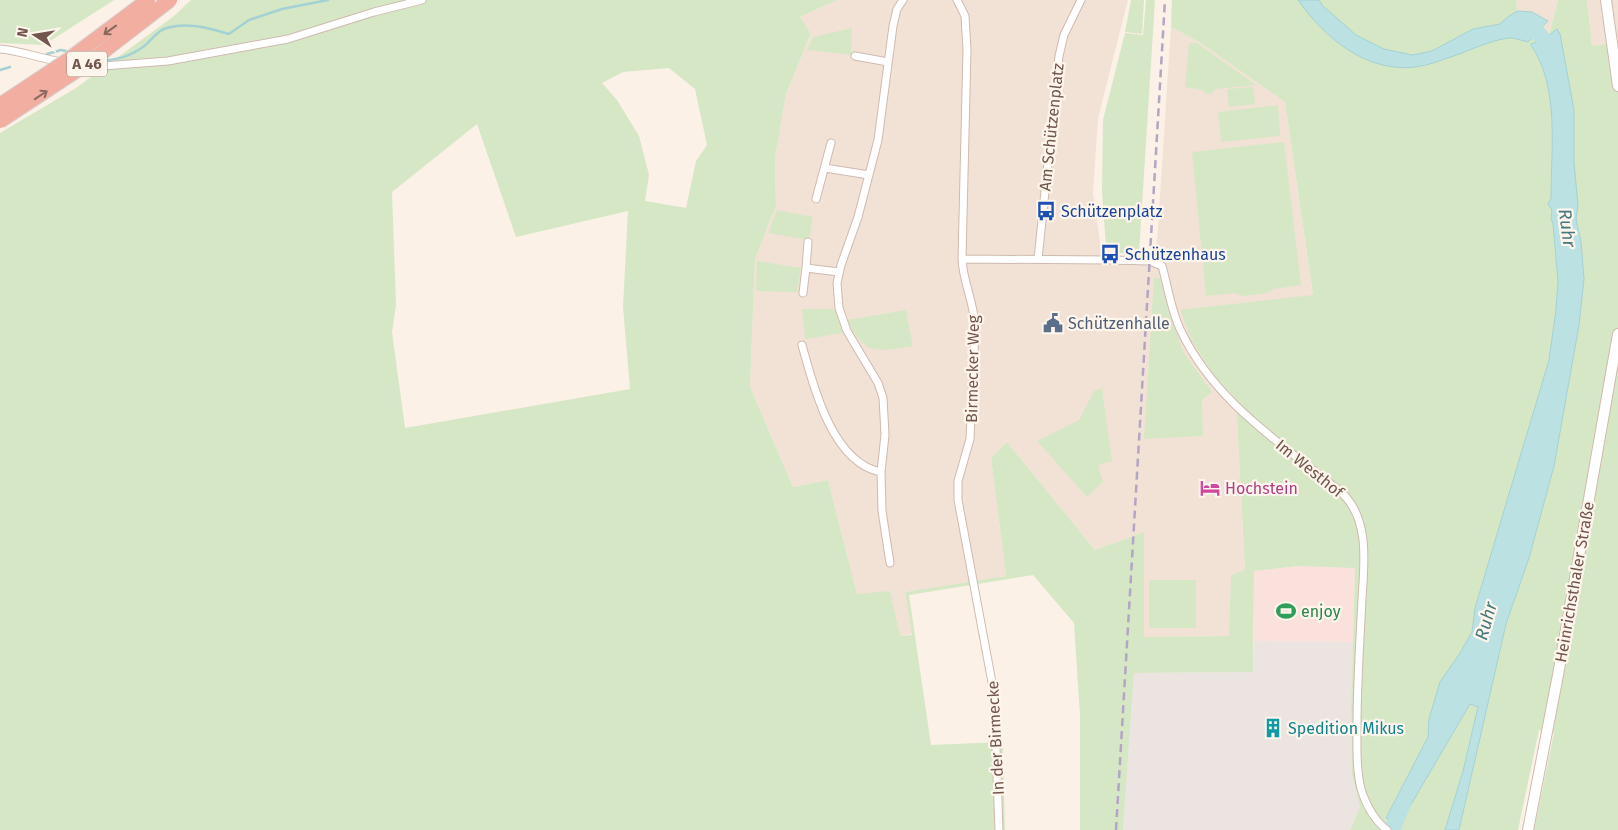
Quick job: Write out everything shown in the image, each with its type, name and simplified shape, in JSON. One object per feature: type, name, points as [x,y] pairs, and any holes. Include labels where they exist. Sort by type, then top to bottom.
[{"type":"highway","name":"A 46","points":[[0,105],[68,60],[148,0]]},
{"type":"highway","name":"A 46","points":[[0,122],[91,61],[170,0]]},
{"type":"main road","points":[[1606,0],[1618,86]]},
{"type":"main road","name":"Heinrichsthaler Straße","points":[[1528,830],[1554,702],[1618,334]]},
{"type":"street","points":[[0,49],[16,51],[48,60],[103,66],[163,61],[288,39],[374,12],[422,0]]},
{"type":"street","points":[[890,563],[882,511],[881,472],[885,435],[883,398],[878,383],[847,330],[841,315],[837,300],[837,283],[838,272],[858,217],[869,175],[882,113],[896,15],[903,0]]},
{"type":"street","name":"Birmecker Weg","points":[[957,0],[965,16],[967,50],[962,259],[964,277],[974,314],[975,341],[970,439],[958,481],[958,493],[975,588]]},
{"type":"street","name":"Am Schützenplatz","points":[[1038,259],[1058,56],[1064,35],[1081,0]]},
{"type":"street","points":[[855,56],[888,62]]},
{"type":"street","points":[[816,199],[831,143]]},
{"type":"street","points":[[825,168],[869,175]]},
{"type":"street","points":[[803,293],[808,242]]},
{"type":"street","points":[[962,259],[1038,259]]},
{"type":"street","name":"Im Westhof","points":[[1038,259],[1150,261],[1162,266],[1180,330],[1198,362],[1215,385],[1233,404],[1343,494],[1353,505],[1363,535],[1364,555],[1357,695],[1358,767],[1364,798],[1370,811],[1381,825],[1388,830]]},
{"type":"street","points":[[806,268],[838,272]]},
{"type":"street","points":[[802,345],[820,406],[833,430],[842,444],[860,463],[866,468],[881,472]]},
{"type":"street","name":"In der Birmecke","points":[[975,588],[995,703],[999,830]]},
{"type":"shaded area","points":[[837,0],[1128,0],[1098,118],[1093,193],[1102,255],[1156,257],[1171,27],[1199,42],[1285,102],[1313,296],[1180,311],[1210,372],[1236,399],[1245,571],[1231,575],[1230,636],[1144,637],[1144,532],[1095,550],[1007,442],[991,458],[1006,576],[905,592],[912,634],[900,636],[857,594],[828,480],[793,487],[750,387],[755,259],[776,206],[775,158],[786,94],[811,35],[800,17]]},
{"type":"shaded area","points":[[1516,0],[1558,0],[1549,35],[1541,41],[1519,29]]},
{"type":"shaded area","points":[[1587,0],[1618,0],[1618,42],[1592,46]]},
{"type":"shaded area","points":[[1299,566],[1355,567],[1353,642],[1254,641],[1254,571]]},
{"type":"shaded area","points":[[1254,641],[1353,642],[1351,705],[1352,775],[1360,807],[1350,830],[1123,830],[1134,673],[1253,672]]},
{"type":"green space","points":[[0,0],[114,0],[44,45],[0,43]]},
{"type":"green space","points":[[191,0],[837,0],[800,17],[811,34],[786,94],[775,158],[776,206],[755,259],[750,387],[793,487],[828,480],[857,594],[890,591],[900,636],[912,635],[905,592],[1006,576],[991,458],[1007,442],[1095,550],[1144,532],[1144,637],[1229,636],[1231,575],[1245,570],[1236,399],[1211,372],[1191,339],[1180,310],[1313,295],[1285,102],[1199,42],[1171,27],[1172,0],[1516,0],[1519,29],[1540,40],[1529,44],[1539,59],[1545,76],[1552,117],[1551,198],[1548,204],[1552,209],[1551,219],[1558,281],[1556,310],[1549,360],[1475,608],[1472,632],[1429,719],[1428,737],[1386,818],[1399,825],[1470,704],[1478,707],[1463,771],[1445,830],[1350,830],[1360,807],[1352,775],[1351,705],[1355,568],[1299,566],[1254,571],[1253,672],[1134,673],[1123,830],[1080,830],[1080,715],[1074,623],[1033,575],[909,595],[931,745],[1003,742],[1005,830],[0,830],[0,133],[76,88],[174,16]],"holes":[[[669,68],[695,89],[707,145],[696,161],[686,208],[645,201],[649,175],[639,136],[617,100],[602,83],[623,72]],[[477,124],[516,237],[628,211],[623,307],[630,389],[405,428],[392,332],[396,305],[392,192]]]},
{"type":"green space","points":[[1131,0],[1144,0],[1142,34],[1125,32]]},
{"type":"green space","points":[[1146,0],[1155,0],[1139,253],[1117,253],[1117,248],[1106,247],[1102,191],[1103,120],[1125,33],[1143,35]]},
{"type":"green space","points":[[1558,0],[1587,0],[1592,46],[1618,42],[1618,830],[1534,830],[1554,733],[1539,730],[1518,830],[1459,830],[1506,624],[1529,558],[1554,466],[1579,325],[1584,279],[1581,242],[1576,219],[1578,205],[1574,163],[1557,29],[1549,35]]},
{"type":"green space","points":[[852,28],[851,55],[807,50],[813,37]]},
{"type":"green space","points":[[1189,43],[1197,43],[1256,85],[1216,89],[1211,94],[1207,94],[1203,90],[1185,87]]},
{"type":"green space","points":[[1253,87],[1255,104],[1229,107],[1227,89]]},
{"type":"green space","points":[[1278,105],[1280,136],[1221,142],[1218,112]]},
{"type":"green space","points":[[1284,142],[1301,285],[1273,289],[1267,293],[1242,296],[1235,293],[1206,296],[1192,152]]},
{"type":"green space","points":[[777,210],[813,217],[809,240],[768,233]]},
{"type":"green space","points":[[757,261],[801,268],[797,292],[756,291]]},
{"type":"green space","points":[[1154,278],[1160,278],[1168,311],[1184,353],[1212,392],[1202,400],[1203,436],[1144,439]]},
{"type":"green space","points":[[802,309],[834,309],[843,333],[805,339]]},
{"type":"green space","points":[[906,310],[913,346],[890,350],[873,349],[866,346],[853,332],[847,320]]},
{"type":"green space","points":[[1102,388],[1112,461],[1098,465],[1103,482],[1087,497],[1037,441],[1079,420],[1094,391]]},
{"type":"green space","points":[[1149,580],[1196,580],[1196,628],[1149,628]]},
{"type":"water","points":[[1298,0],[1319,0],[1323,6],[1356,35],[1384,49],[1412,55],[1432,51],[1473,29],[1500,24],[1518,11],[1532,12],[1548,21],[1528,42],[1513,38],[1502,39],[1427,65],[1397,67],[1380,64],[1348,50],[1320,27]]},
{"type":"water","points":[[1557,29],[1560,34],[1574,110],[1574,163],[1578,205],[1576,219],[1581,242],[1584,279],[1579,325],[1554,466],[1529,558],[1506,624],[1459,830],[1445,830],[1463,771],[1478,707],[1470,704],[1399,825],[1386,818],[1428,737],[1429,719],[1440,682],[1472,632],[1475,608],[1549,360],[1558,281],[1551,219],[1552,210],[1548,204],[1551,198],[1552,118],[1546,79],[1540,60],[1530,44],[1541,41]]},
{"type":"waterway","points":[[99,61],[127,56],[143,47],[164,29],[188,25],[229,34],[249,20],[282,9],[328,0]]},
{"type":"waterway","name":"Ruhr","points":[[1516,29],[1531,29],[1540,35],[1544,40],[1551,59]]},
{"type":"waterway","points":[[47,54],[61,50],[70,52]]},
{"type":"waterway","points":[[0,70],[10,67]]},
{"type":"waterway","name":"Ruhr","points":[[1392,830],[1403,804]]},
{"type":"railway","points":[[1116,830],[1165,0]]},
{"type":"place","name":"Schützenplatz","points":[[1046,211]]},
{"type":"place","name":"Schützenhaus","points":[[1110,254]]},
{"type":"place","name":"Schützenhalle","points":[[1053,323]]},
{"type":"place","name":"Hochstein","points":[[1210,488]]},
{"type":"place","name":"enjoy","points":[[1286,611]]},
{"type":"place","name":"Spedition Mikus","points":[[1273,728]]}]
